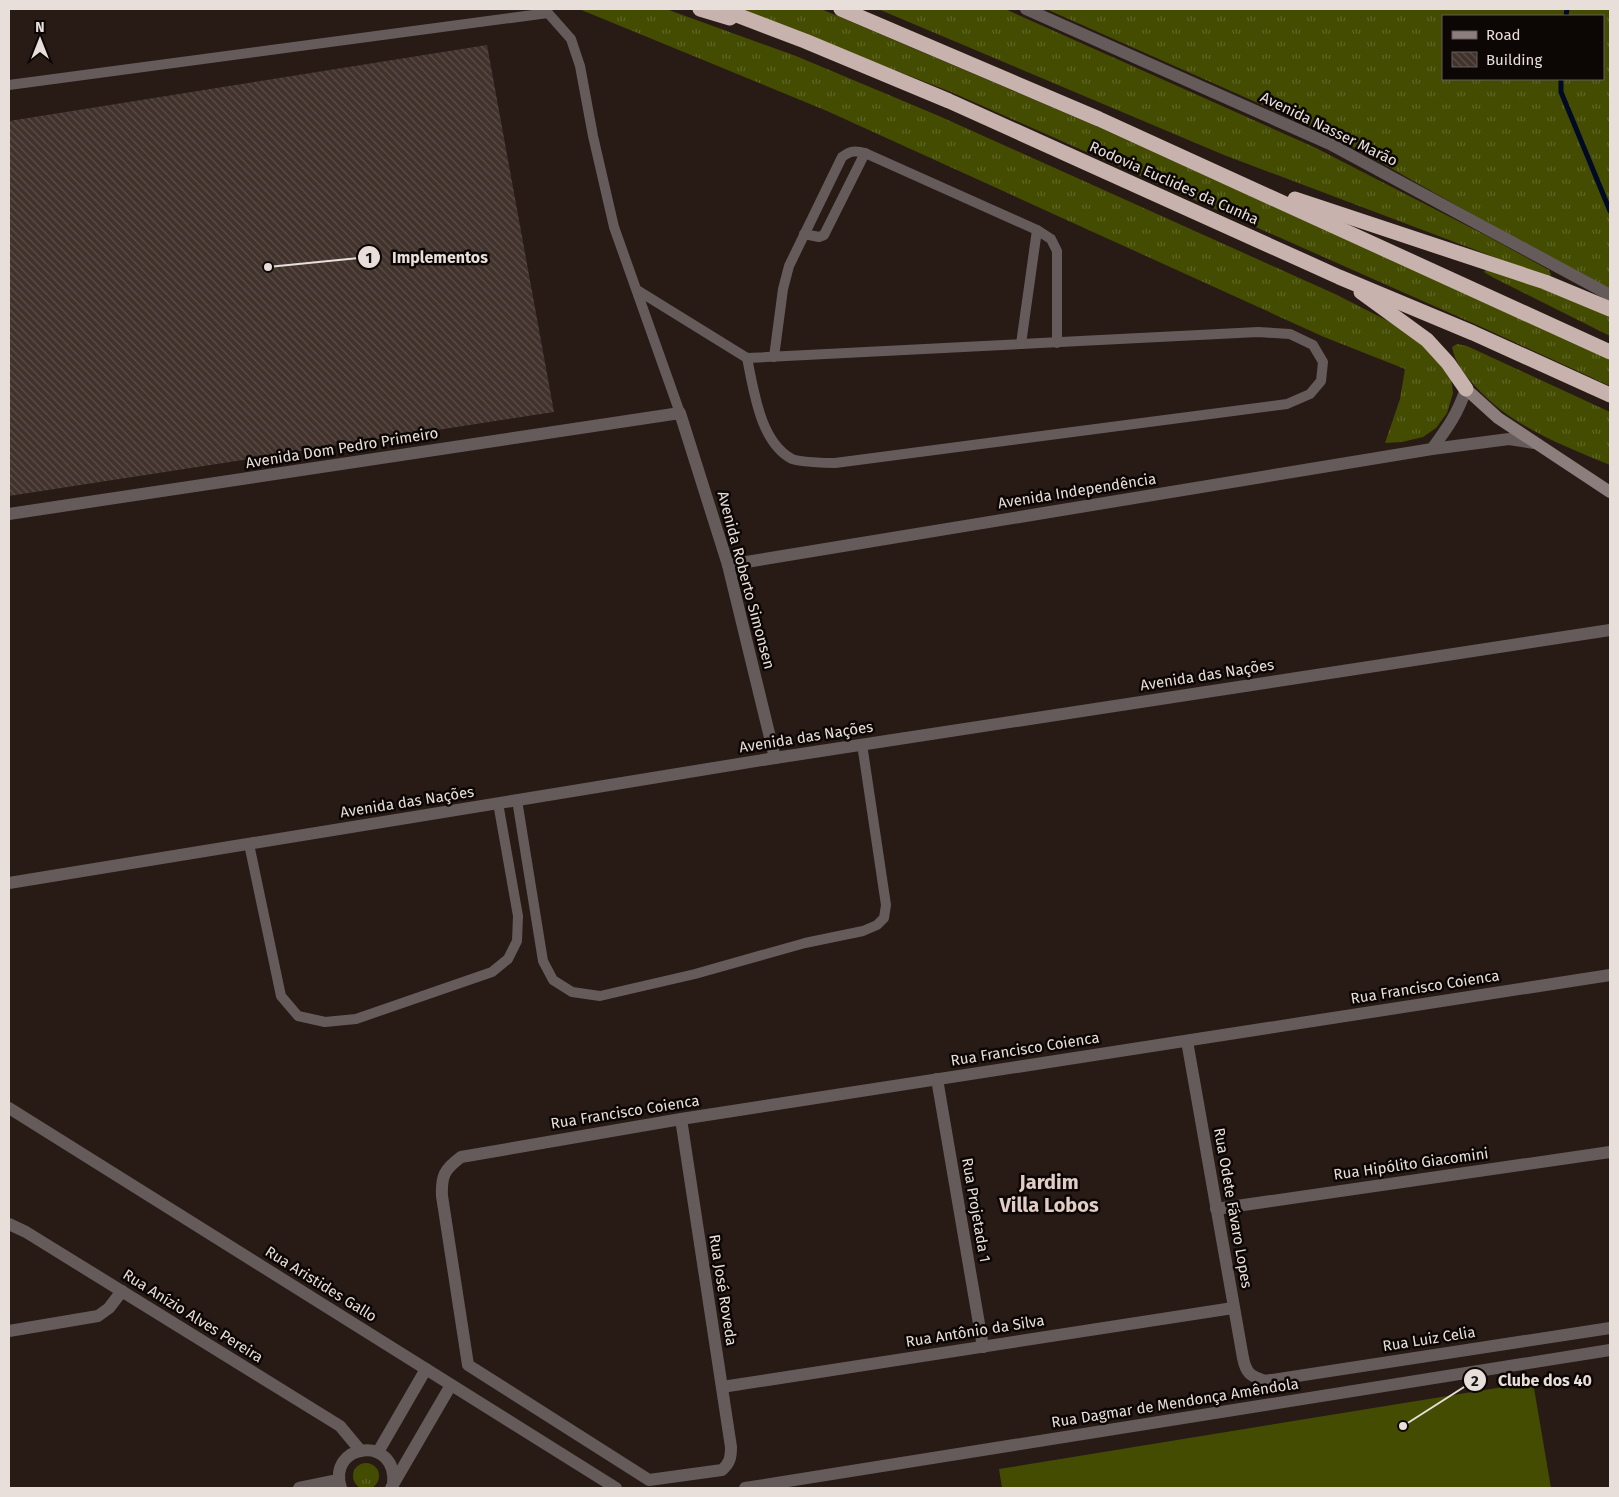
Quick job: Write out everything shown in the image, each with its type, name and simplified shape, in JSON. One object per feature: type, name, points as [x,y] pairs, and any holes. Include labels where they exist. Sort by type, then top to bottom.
[{"type":"highway","points":[[700,9],[805,41]]},
{"type":"highway","name":"Rodovia Euclides da Cunha","points":[[721,9],[805,41],[949,101],[1340,277],[1473,333],[1610,396]]},
{"type":"highway","name":"Rodovia Euclides da Cunha","points":[[841,9],[1099,119],[1610,352]]},
{"type":"highway","points":[[1219,174],[1545,282],[1610,309]]},
{"type":"highway","points":[[1340,277],[1427,340],[1448,363],[1466,389]]},
{"type":"main road","points":[[1466,389],[1498,418],[1610,492]]},
{"type":"street","name":"Avenida Nasser Marão","points":[[1026,9],[1330,144],[1610,294]]},
{"type":"street","points":[[1432,448],[1455,417],[1466,389]]},
{"type":"street","name":"Avenida Dom Pedro Primeiro","points":[[9,514],[680,413]]},
{"type":"street","name":"Avenida Roberto Simonsen","points":[[680,413],[728,565],[775,758]]},
{"type":"street","name":"Avenida Independência","points":[[728,565],[1432,448],[1509,439],[1534,443]]},
{"type":"street","name":"Avenida das Nações","points":[[9,883],[862,744],[1610,630]]},
{"type":"street","name":"Rua Francisco Coienca","points":[[728,1465],[722,1470],[649,1480],[468,1365],[442,1196],[442,1180],[448,1166],[461,1157],[476,1153],[681,1119],[1610,975]]},
{"type":"street","name":"Rua Odete Fávaro Lopes","points":[[1187,1041],[1233,1308],[1246,1369],[1254,1378]]},
{"type":"street","name":"Rua Projetada 1","points":[[937,1079],[983,1347]]},
{"type":"street","name":"Rua Aristides Gallo","points":[[9,1108],[616,1488]]},
{"type":"street","name":"Rua José Roveda","points":[[681,1119],[731,1447],[728,1465]]},
{"type":"street","name":"Rua Hipólito Giacomini","points":[[1216,1209],[1610,1152]]},
{"type":"street","name":"Rua Anízio Alves Pereira","points":[[11,1225],[26,1232],[340,1426],[352,1438],[356,1452]]},
{"type":"street","points":[[9,1331],[98,1316],[109,1308],[122,1292]]},
{"type":"street","name":"Rua Antônio da Silva","points":[[722,1387],[1233,1308]]},
{"type":"street","name":"Rua Luiz Celia","points":[[1254,1378],[1265,1381],[1610,1328]]},
{"type":"street","name":"Rua Dagmar de Mendonça Amêndola","points":[[745,1488],[1610,1350]]},
{"type":"street","points":[[378,1452],[426,1369]]},
{"type":"street","points":[[392,1486],[451,1385]]},
{"type":"street","points":[[299,1488],[323,1484],[338,1486],[341,1466],[356,1452],[369,1450],[378,1452],[392,1465],[394,1475],[392,1486]]},
{"type":"lane","points":[[9,85],[545,11],[571,39],[580,66],[593,136],[614,227],[680,413]]},
{"type":"lane","points":[[774,357],[783,289],[789,266],[842,157],[848,152],[856,150],[1037,230],[1050,239],[1057,251],[1057,343]]},
{"type":"lane","points":[[804,234],[819,237],[824,234],[865,153]]},
{"type":"lane","points":[[1021,344],[1037,230]]},
{"type":"lane","points":[[637,290],[747,358],[1258,332],[1290,334],[1313,344],[1323,362],[1321,381],[1310,394],[1287,404],[835,463],[793,460],[773,442],[760,414],[747,358]]},
{"type":"lane","points":[[517,800],[543,961],[552,980],[572,992],[600,996],[694,974],[805,943],[863,931],[877,925],[884,918],[886,905],[862,744]]},
{"type":"lane","points":[[249,844],[281,996],[298,1016],[325,1022],[356,1019],[492,972],[508,959],[517,941],[518,916],[498,803]]},
{"type":"green space","points":[[579,9],[666,9],[796,56],[939,116],[1335,294],[1398,326],[1421,344],[1451,376],[1453,393],[1447,413],[1436,428],[1423,437],[1402,442],[1385,443],[1400,399],[1405,369],[1324,337],[827,111]]},
{"type":"green space","points":[[737,9],[821,9],[1096,126],[1610,359],[1610,386],[1477,325],[951,92]]},
{"type":"green space","points":[[878,9],[1005,9],[1316,148],[1489,237],[1549,270],[1551,275],[1547,277],[1224,155]]},
{"type":"green space","points":[[1046,9],[1610,9],[1610,289],[1493,226],[1341,140]]},
{"type":"green space","points":[[1486,269],[1494,270],[1610,314],[1610,336],[1492,277],[1484,272]]},
{"type":"green space","points":[[1457,344],[1467,346],[1610,412],[1610,465],[1555,442],[1504,412],[1475,386],[1460,368],[1452,347]]},
{"type":"green space","points":[[1533,1382],[1551,1488],[1002,1488],[999,1469]]},
{"type":"green space","points":[[366,1463],[375,1467],[379,1476],[375,1485],[366,1489],[357,1485],[353,1476],[357,1467]]},
{"type":"building","points":[[487,45],[554,412],[9,496],[9,121]]},
{"type":"waterway","points":[[1566,15],[1567,9]]},
{"type":"waterway","points":[[1561,80],[1561,92],[1610,211]]},
{"type":"place","name":"Implementos","points":[[268,267]]},
{"type":"place","name":"Clube dos 40","points":[[1403,1426]]},
{"type":"district","name":"Jardim Villa Lobos","points":[[1049,1194]]}]
